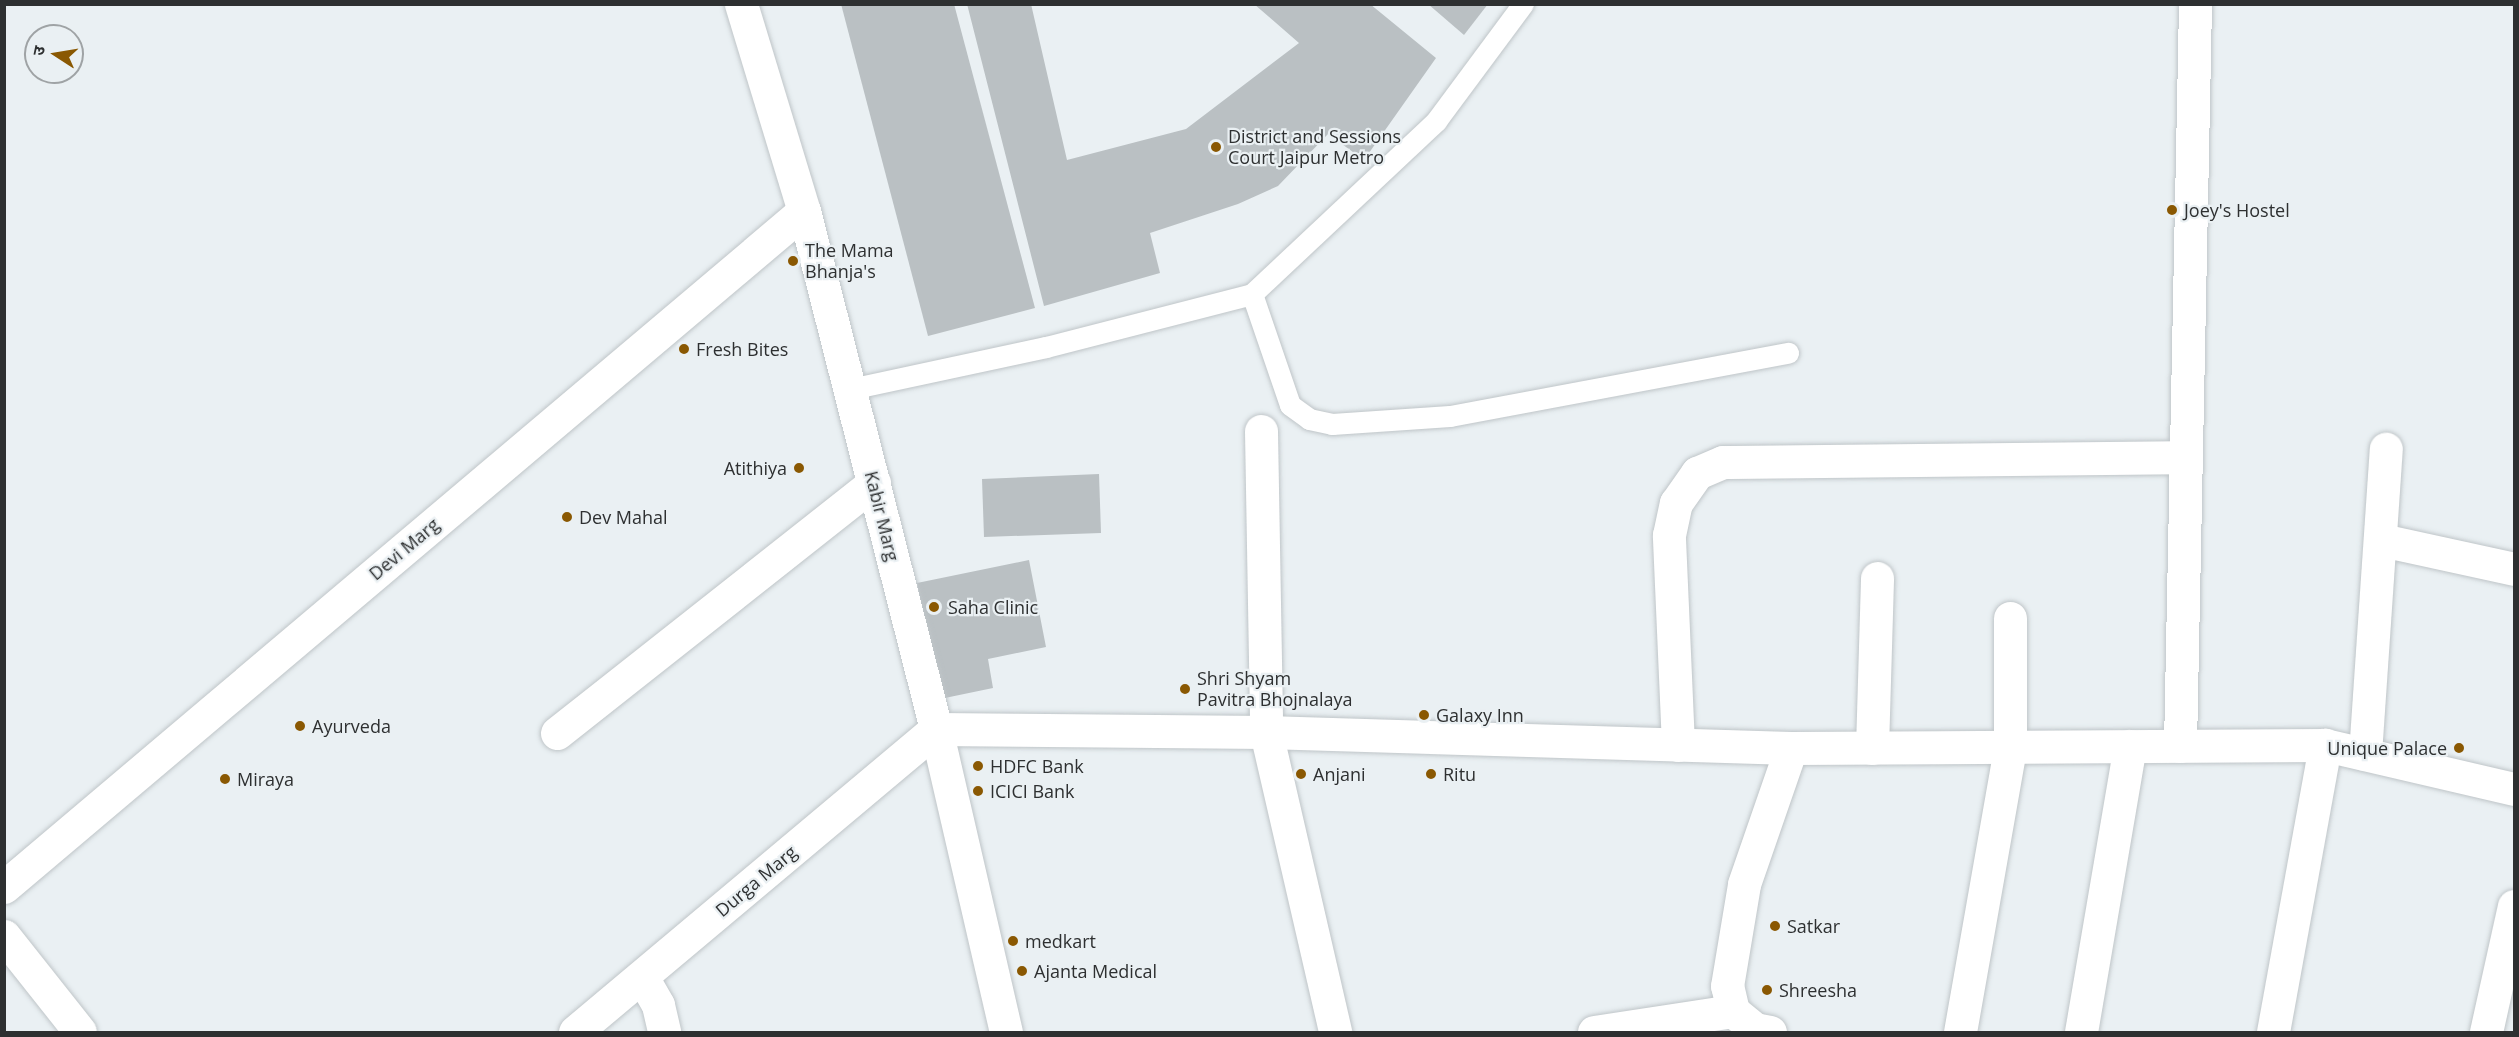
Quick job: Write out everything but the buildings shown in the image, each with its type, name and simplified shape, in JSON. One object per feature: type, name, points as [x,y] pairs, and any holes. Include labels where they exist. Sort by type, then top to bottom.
[{"type":"street","name":"Kabir Marg","points":[[741,4],[804,211],[850,389],[936,729],[1006,1032]]},
{"type":"street","points":[[2180,746],[2184,457],[2195,4]]},
{"type":"street","name":"Devi Marg","points":[[4,887],[804,211]]},
{"type":"street","points":[[1262,432],[1266,732],[1335,1032]]},
{"type":"street","points":[[2366,754],[2386,449]]},
{"type":"street","points":[[1678,745],[1669,535],[1676,503],[1697,473],[1724,462],[2184,457]]},
{"type":"street","points":[[557,734],[874,483]]},
{"type":"street","points":[[2381,540],[2514,569]]},
{"type":"street","points":[[1872,747],[1877,578]]},
{"type":"street","points":[[1960,1032],[2010,747],[2010,618]]},
{"type":"street","points":[[936,729],[1266,732],[1791,748],[2325,745],[2514,789]]},
{"type":"street","name":"Durga Marg","points":[[575,1032],[936,729]]},
{"type":"street","points":[[2273,1032],[2325,745]]},
{"type":"street","points":[[2081,1032],[2130,746]]},
{"type":"street","points":[[1770,1032],[1755,1029],[1733,1011],[1727,987],[1744,884],[1791,748]]},
{"type":"street","points":[[2486,1032],[2514,906]]},
{"type":"street","points":[[4,936],[80,1032]]},
{"type":"street","points":[[642,977],[658,1005],[664,1032]]},
{"type":"street","points":[[1594,1032],[1657,1028],[1733,1011]]},
{"type":"lane","points":[[850,389],[1046,347],[1252,294],[1436,122],[1523,4]]},
{"type":"lane","points":[[1252,294],[1290,405],[1309,419],[1332,424],[1450,416],[1788,353]]},
{"type":"place","name":"District and Sessions Court Jaipur Metro","points":[[1216,147]]},
{"type":"place","name":"Joey's Hostel","points":[[2172,210]]},
{"type":"place","name":"The Mama Bhanja's","points":[[793,261]]},
{"type":"place","name":"Fresh Bites","points":[[684,349]]},
{"type":"place","name":"Atithiya","points":[[799,468]]},
{"type":"place","name":"Dev Mahal","points":[[567,517]]},
{"type":"place","name":"Saha Clinic","points":[[934,607]]},
{"type":"place","name":"Shri Shyam Pavitra Bhojnalaya","points":[[1185,689]]},
{"type":"place","name":"Galaxy Inn","points":[[1424,715]]},
{"type":"place","name":"Ayurveda","points":[[300,726]]},
{"type":"place","name":"Unique Palace","points":[[2459,748]]},
{"type":"place","name":"HDFC Bank","points":[[978,766]]},
{"type":"place","name":"Anjani","points":[[1301,774]]},
{"type":"place","name":"Ritu","points":[[1431,774]]},
{"type":"place","name":"Miraya","points":[[225,779]]},
{"type":"place","name":"ICICI Bank","points":[[978,791]]},
{"type":"place","name":"Satkar","points":[[1775,926]]},
{"type":"place","name":"medkart","points":[[1013,941]]},
{"type":"place","name":"Ajanta Medical","points":[[1022,971]]},
{"type":"place","name":"Shreesha","points":[[1767,990]]}]
